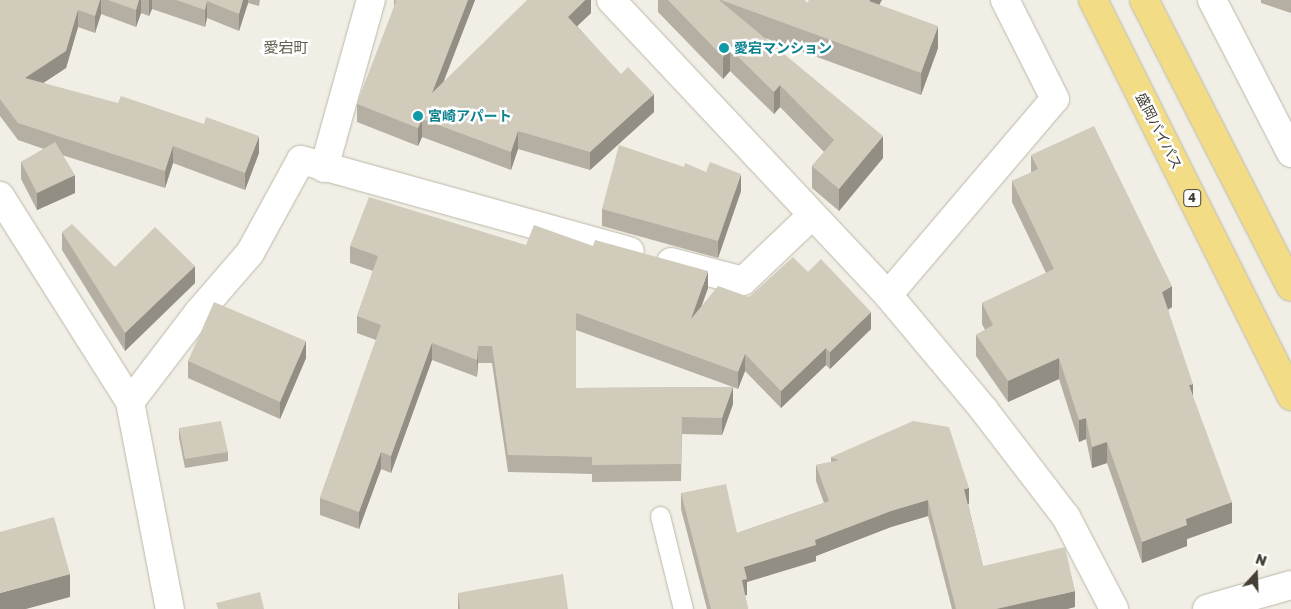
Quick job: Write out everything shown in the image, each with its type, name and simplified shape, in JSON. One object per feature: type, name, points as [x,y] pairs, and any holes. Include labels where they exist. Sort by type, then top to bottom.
[{"type":"highway","name":"盛岡バイパス","points":[[1093,0],[1291,396]]},
{"type":"highway","points":[[1144,0],[1291,287]]},
{"type":"street","points":[[324,168],[371,0]]},
{"type":"street","points":[[888,295],[1055,99],[1005,0]]},
{"type":"street","points":[[1212,0],[1291,152]]},
{"type":"street","points":[[619,3],[811,216],[888,295],[984,410],[1066,517],[1114,609]]},
{"type":"street","points":[[130,402],[198,313],[250,253],[301,160],[324,168],[743,281],[811,216]]},
{"type":"street","points":[[0,196],[130,402],[166,608]]},
{"type":"street","points":[[1207,609],[1291,585]]},
{"type":"lane","points":[[660,516],[683,609]]},
{"type":"building","points":[[0,0],[100,0],[95,16],[78,10],[66,51],[25,78],[118,103],[121,96],[204,124],[206,117],[259,136],[245,173],[173,146],[165,171],[18,123],[0,99]]},
{"type":"building","points":[[108,0],[139,0],[136,10]]},
{"type":"building","points":[[176,0],[243,0],[239,14],[207,1],[205,10]]},
{"type":"building","points":[[394,0],[468,0],[432,93],[527,0],[585,0],[568,17],[621,74],[628,67],[654,94],[590,152],[518,131],[511,152],[422,119],[418,128],[357,104],[396,1]]},
{"type":"building","points":[[668,0],[719,0],[883,136],[839,189],[812,166],[834,140],[780,85],[774,92],[730,49],[723,57]]},
{"type":"building","points":[[721,0],[804,0],[807,3],[809,0],[870,0],[938,26],[921,73]]},
{"type":"building","points":[[1094,126],[1172,286],[1162,292],[1193,384],[1189,385],[1232,502],[1186,519],[1187,525],[1142,542],[1107,442],[1092,447],[1086,418],[1079,420],[1059,358],[1008,381],[976,335],[993,325],[982,303],[1054,269],[1012,181],[1038,169],[1031,155]]},
{"type":"building","points":[[55,142],[75,175],[37,193],[21,162]]},
{"type":"building","points":[[619,145],[684,167],[685,163],[706,172],[710,162],[741,174],[718,241],[602,209]]},
{"type":"building","points":[[369,197],[526,245],[534,225],[593,246],[595,240],[708,271],[691,319],[718,286],[749,297],[793,257],[808,272],[821,259],[871,312],[830,352],[826,348],[781,391],[745,354],[738,372],[576,313],[576,388],[733,387],[722,418],[682,417],[681,464],[592,465],[592,457],[508,455],[492,346],[478,346],[477,360],[432,343],[391,456],[381,452],[359,512],[320,498],[381,325],[357,316],[378,256],[350,246]]},
{"type":"building","points":[[72,224],[115,267],[155,227],[195,266],[125,333],[62,232]]},
{"type":"building","points":[[214,302],[306,341],[280,402],[188,361]]},
{"type":"building","points":[[221,421],[228,452],[185,459],[179,428]]},
{"type":"building","points":[[913,421],[949,427],[969,488],[964,489],[983,566],[1065,547],[1075,591],[996,609],[956,609],[928,500],[891,511],[815,540],[816,545],[744,567],[747,579],[742,580],[748,609],[711,609],[681,493],[726,484],[737,533],[829,501],[816,465],[840,460],[831,457]]},
{"type":"building","points":[[54,517],[70,574],[0,593],[0,532]]},
{"type":"building","points":[[563,574],[568,609],[460,609],[458,593]]},
{"type":"building","points":[[260,592],[264,609],[218,609],[216,603]]},
{"type":"place","name":"愛宕マンション","points":[[724,48]]},
{"type":"place","name":"宮崎アパート","points":[[418,116]]},
{"type":"district","name":"愛宕町","points":[[286,48]]}]
